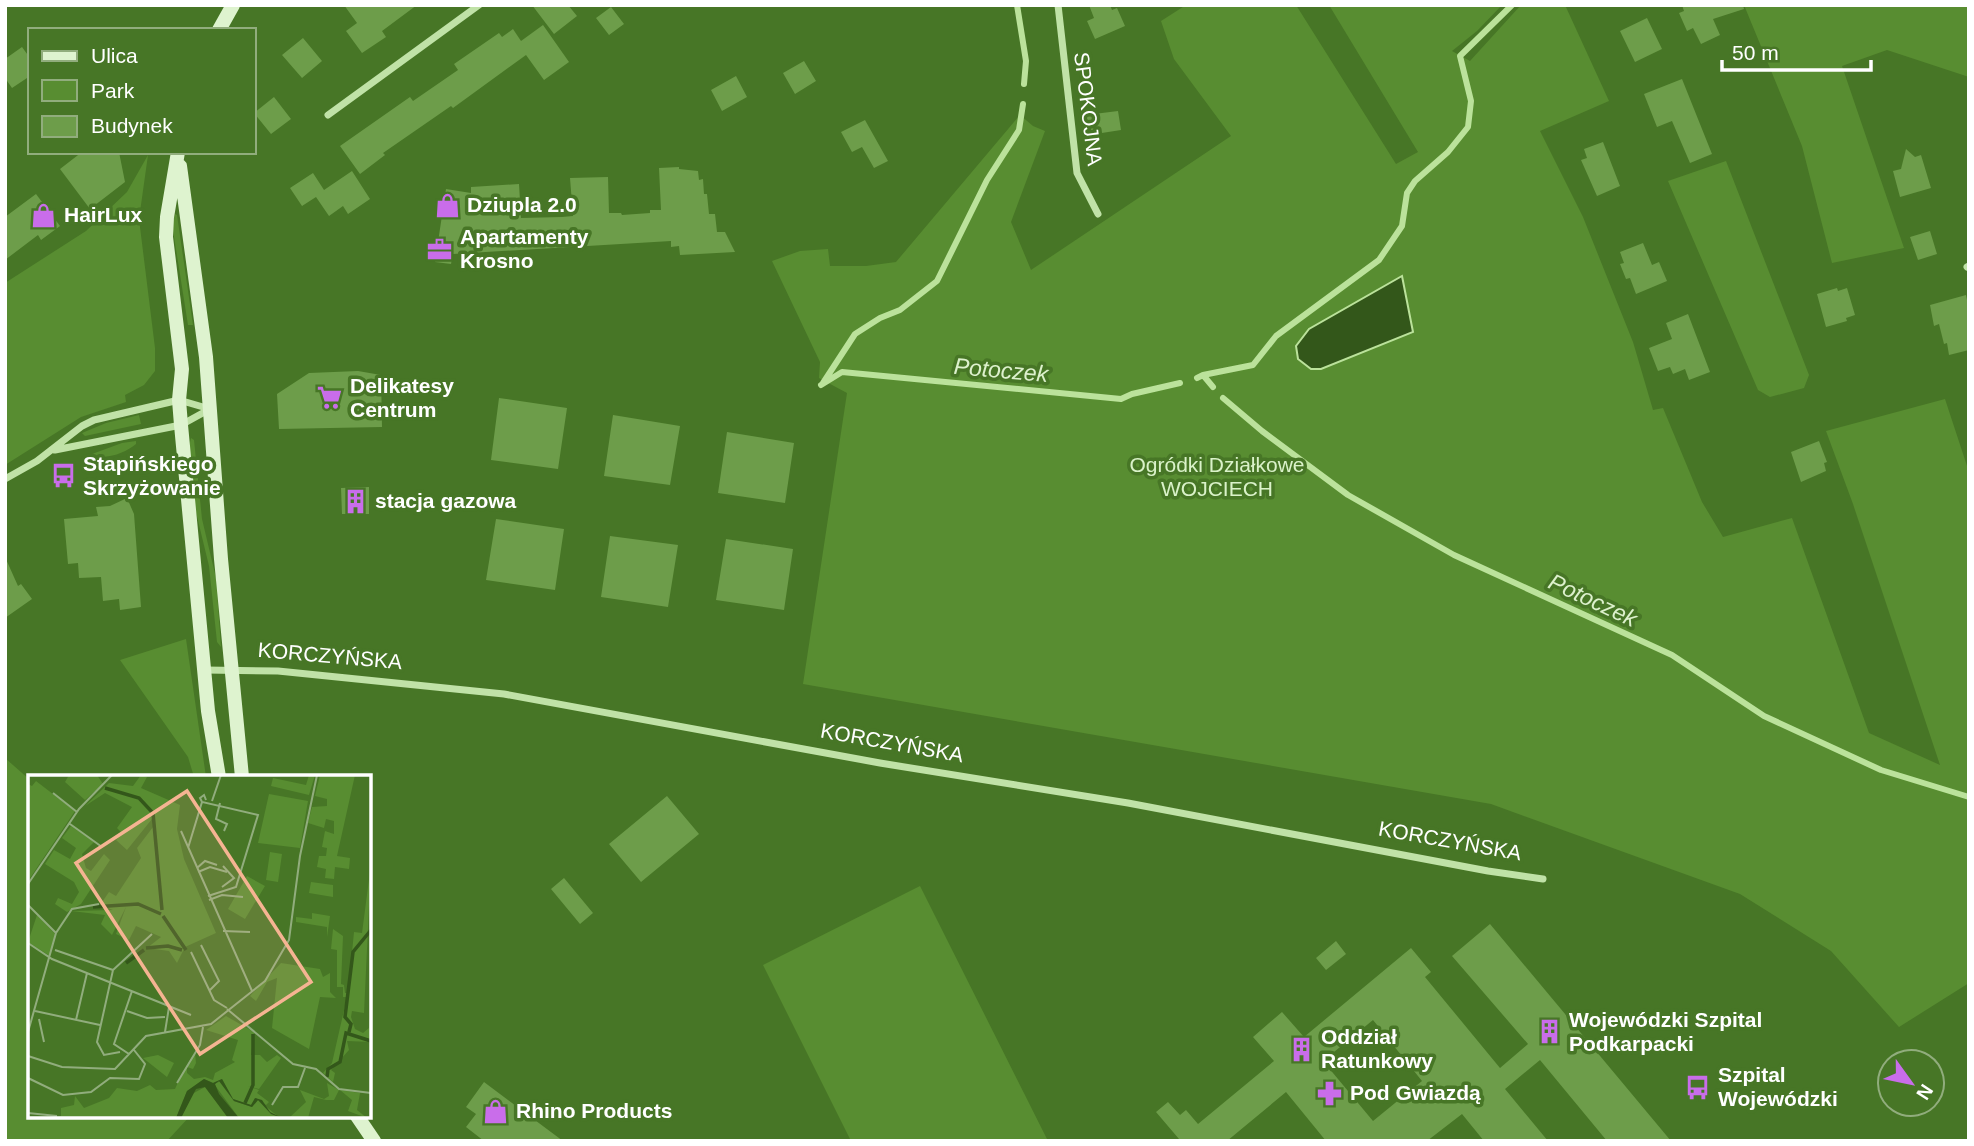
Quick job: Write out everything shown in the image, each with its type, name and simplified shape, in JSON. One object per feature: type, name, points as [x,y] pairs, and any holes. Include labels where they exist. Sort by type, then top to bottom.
[{"type":"main road","points":[[220,28],[233,5]]},
{"type":"main road","name":"KORCZYŃSKA","points":[[178,154],[166,237],[182,369],[179,400],[204,670],[219,775]]},
{"type":"main road","name":"KORCZYŃSKA","points":[[178,154],[206,357],[242,775]]},
{"type":"main road","points":[[358,1118],[374,1141]]},
{"type":"street","points":[[328,116],[479,5]]},
{"type":"street","name":"SPOKOJNA","points":[[1058,5],[1077,173],[1098,214]]},
{"type":"street","points":[[5,479],[51,451],[82,426],[94,421],[179,400],[210,409]]},
{"type":"street","points":[[51,451],[181,425],[210,409]]},
{"type":"street","name":"KORCZYŃSKA","points":[[204,670],[291,672],[504,694],[1543,879]]},
{"type":"green space","name":"Ogródki Działkowe WOJCIECH","points":[[1186,5],[1296,5],[1396,164],[1418,152],[1329,5],[1502,5],[1477,31],[1452,51],[1470,61],[1521,5],[1565,5],[1609,101],[1540,131],[1583,217],[1633,342],[1653,410],[1663,408],[1702,502],[1723,537],[1792,518],[1869,733],[1940,765],[1826,431],[1945,399],[1969,472],[1969,983],[1899,1027],[1831,951],[1740,894],[1491,804],[803,684],[847,393],[819,378],[820,362],[772,261],[800,251],[828,249],[830,266],[866,266],[896,262],[1020,115],[1033,126],[1045,131],[1011,222],[1031,270],[1231,136],[1174,59],[1161,21]]},
{"type":"green space","points":[[1744,5],[1969,5],[1969,77],[1887,50],[1842,66],[1904,248],[1832,263],[1802,146]]},
{"type":"green space","points":[[148,155],[139,219],[155,348],[155,371],[144,385],[125,395],[126,402],[81,417],[5,465],[5,283],[86,231],[127,192]]},
{"type":"green space","points":[[1726,161],[1809,375],[1804,388],[1770,397],[1758,390],[1668,181]]},
{"type":"green space","points":[[175,214],[193,325],[188,325],[172,224]]},
{"type":"green space","points":[[139,415],[141,424],[85,436],[82,433],[106,423]]},
{"type":"green space","points":[[191,438],[194,440],[202,519],[216,578],[221,647],[217,642],[209,566],[194,504],[189,447]]},
{"type":"green space","points":[[136,441],[136,444],[115,455],[103,457],[92,454],[122,443]]},
{"type":"green space","points":[[186,639],[206,775],[193,775],[188,757],[120,660]]},
{"type":"green space","points":[[5,758],[28,778],[28,1118],[188,1118],[167,1141],[5,1141]]},
{"type":"green space","points":[[920,886],[1048,1141],[851,1141],[763,965]]},
{"type":"shaded area","points":[[1402,276],[1413,332],[1321,369],[1311,369],[1298,359],[1296,346],[1309,329]]},
{"type":"building","points":[[344,5],[417,5],[382,31],[386,37],[362,53],[346,31],[357,23]]},
{"type":"building","points":[[532,5],[568,5],[577,16],[554,34]]},
{"type":"building","points":[[1089,5],[1110,5],[1112,10],[1117,8],[1125,26],[1095,39],[1087,21],[1094,18]]},
{"type":"building","points":[[1682,5],[1743,5],[1744,9],[1713,19],[1720,35],[1701,44],[1693,28],[1687,31],[1679,13],[1684,11]]},
{"type":"building","points":[[611,7],[624,24],[609,35],[596,18]]},
{"type":"building","points":[[1647,18],[1662,49],[1635,62],[1620,31]]},
{"type":"building","points":[[543,25],[569,62],[544,80],[526,55],[453,108],[451,106],[383,153],[385,155],[360,174],[340,146],[410,97],[413,101],[458,70],[454,64],[499,33],[502,37],[513,29],[521,41]]},
{"type":"building","points":[[303,38],[322,61],[302,78],[282,55]]},
{"type":"building","points":[[22,47],[28,55],[28,77],[12,88],[5,78],[5,59]]},
{"type":"building","points":[[804,61],[816,81],[795,94],[783,73]]},
{"type":"building","points":[[736,76],[747,97],[722,111],[711,90]]},
{"type":"building","points":[[1682,79],[1712,154],[1690,163],[1672,121],[1657,127],[1644,94]]},
{"type":"building","points":[[274,97],[291,119],[271,134],[256,115],[256,111]]},
{"type":"building","points":[[1118,111],[1121,130],[1089,135],[1086,115]]},
{"type":"building","points":[[865,120],[888,161],[874,168],[862,147],[852,152],[841,132]]},
{"type":"building","points":[[1603,142],[1620,186],[1597,196],[1581,160],[1587,158],[1584,149]]},
{"type":"building","points":[[1906,149],[1915,157],[1921,155],[1931,188],[1900,197],[1893,171],[1901,169]]},
{"type":"building","points":[[79,154],[119,154],[125,182],[90,209],[60,169]]},
{"type":"building","points":[[679,167],[698,171],[699,180],[703,179],[704,194],[707,194],[709,214],[715,214],[717,232],[725,232],[735,252],[680,255],[679,246],[671,247],[671,241],[453,254],[451,264],[435,262],[446,189],[471,193],[471,187],[519,184],[521,218],[562,217],[573,216],[570,178],[608,177],[609,213],[650,213],[650,210],[661,210],[659,168]]},
{"type":"building","points":[[352,171],[370,199],[348,214],[343,206],[329,216],[316,197],[302,206],[290,188],[313,173],[324,190]]},
{"type":"building","points":[[36,194],[60,226],[41,240],[38,235],[5,260],[5,217]]},
{"type":"building","points":[[1930,231],[1937,254],[1918,260],[1910,237]]},
{"type":"building","points":[[1643,243],[1652,265],[1659,262],[1667,281],[1636,294],[1630,278],[1626,279],[1620,264],[1624,263],[1620,252]]},
{"type":"building","points":[[1837,288],[1838,291],[1847,288],[1855,315],[1846,318],[1847,321],[1826,327],[1817,294]]},
{"type":"building","points":[[1966,295],[1969,310],[1969,350],[1949,355],[1939,324],[1934,326],[1930,305]]},
{"type":"building","points":[[1688,314],[1710,372],[1689,380],[1685,369],[1673,374],[1670,367],[1658,371],[1649,348],[1672,339],[1666,323]]},
{"type":"building","points":[[358,371],[381,375],[382,427],[279,429],[277,394],[309,373]]},
{"type":"building","points":[[499,398],[567,408],[558,469],[491,460]]},
{"type":"building","points":[[613,415],[680,426],[670,485],[604,476]]},
{"type":"building","points":[[727,432],[794,443],[785,503],[718,493]]},
{"type":"building","points":[[1819,441],[1827,462],[1824,463],[1826,471],[1801,482],[1791,452]]},
{"type":"building","name":"stacja gazowa","points":[[369,487],[369,514],[342,514],[341,488]]},
{"type":"building","points":[[127,498],[134,514],[141,607],[120,610],[119,599],[103,601],[101,577],[79,578],[78,563],[68,564],[64,519],[98,516],[96,507],[110,506]]},
{"type":"building","points":[[496,519],[564,529],[555,590],[486,580]]},
{"type":"building","points":[[610,536],[678,545],[668,607],[601,597]]},
{"type":"building","points":[[726,539],[793,549],[784,610],[716,600]]},
{"type":"building","points":[[5,557],[18,586],[21,584],[32,599],[5,618]]},
{"type":"building","points":[[667,796],[699,834],[641,882],[609,844]]},
{"type":"building","points":[[564,878],[593,913],[580,924],[551,889]]},
{"type":"building","points":[[1490,924],[1671,1141],[1607,1141],[1540,1060],[1505,1089],[1548,1141],[1484,1141],[1462,1114],[1427,1141],[1326,1141],[1286,1092],[1227,1141],[1177,1141],[1179,1139],[1156,1112],[1168,1102],[1180,1115],[1186,1110],[1198,1124],[1274,1061],[1253,1037],[1282,1012],[1304,1037],[1411,948],[1431,972],[1425,977],[1500,1068],[1528,1044],[1452,956]],"holes":[[[1373,1020],[1422,1081],[1373,1121],[1323,1061]]]},
{"type":"building","points":[[1336,941],[1346,954],[1326,970],[1316,958]]},
{"type":"building","name":"Rhino Products","points":[[484,1082],[563,1141],[484,1141],[466,1127],[476,1114],[466,1107]]},
{"type":"waterway","points":[[1017,5],[1026,61],[1024,84]]},
{"type":"waterway","points":[[1203,375],[1253,365],[1276,336],[1379,260],[1402,226],[1407,193],[1415,181],[1448,152],[1468,127],[1471,101],[1460,56],[1512,5]]},
{"type":"waterway","points":[[823,383],[855,334],[880,318],[900,310],[937,281],[987,180],[1019,130],[1023,104]]},
{"type":"waterway","name":"Potoczek","points":[[821,385],[842,372],[1121,399],[1180,383]]},
{"type":"waterway","name":"Potoczek","points":[[1197,378],[1203,375],[1213,387]]},
{"type":"waterway","name":"Potoczek","points":[[1223,398],[1262,431],[1348,495],[1454,555],[1672,655],[1764,716],[1881,770],[1969,797]]},
{"type":"place","name":"Dziupla 2.0","points":[[447,205]]},
{"type":"place","name":"HairLux","points":[[44,215]]},
{"type":"place","name":"Apartamenty Krosno","points":[[440,249]]},
{"type":"place","name":"Delikatesy Centrum","points":[[330,398]]},
{"type":"place","name":"Stapińskiego Skrzyżowanie","points":[[63,476]]},
{"type":"place","name":"stacja gazowa","points":[[355,501]]},
{"type":"place","name":"Wojewódzki Szpital Podkarpacki","points":[[1549,1032]]},
{"type":"place","name":"Oddział Ratunkowy","points":[[1301,1049]]},
{"type":"place","name":"Szpital Wojewódzki","points":[[1698,1087]]},
{"type":"place","name":"Pod Gwiazdą","points":[[1330,1093]]},
{"type":"place","name":"Rhino Products","points":[[496,1111]]}]
